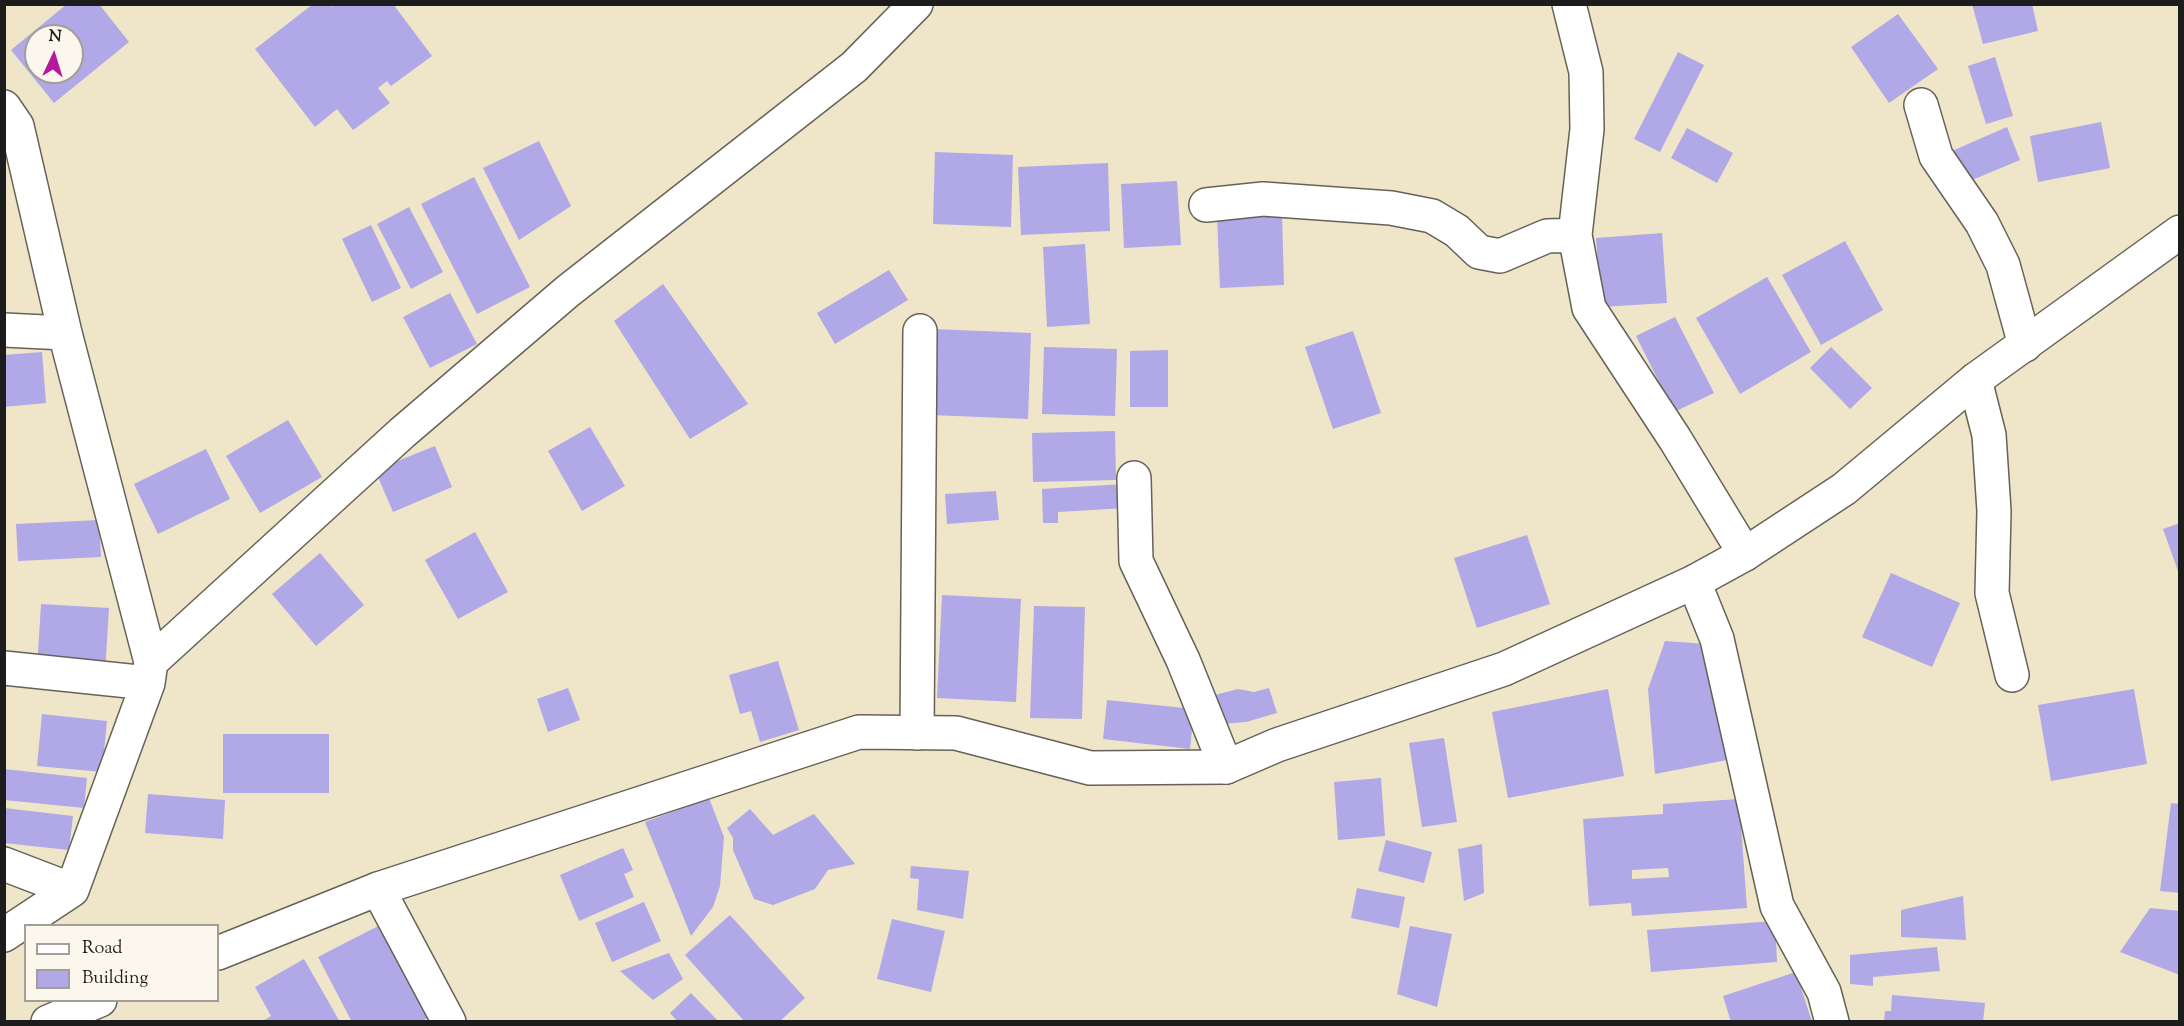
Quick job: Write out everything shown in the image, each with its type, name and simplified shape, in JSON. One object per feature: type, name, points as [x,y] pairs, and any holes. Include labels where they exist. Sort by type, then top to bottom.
[{"type":"street","points":[[4,935],[72,890],[149,673],[410,425],[568,291],[854,68],[916,4]]},
{"type":"street","points":[[1569,4],[1586,72],[1587,129],[1575,235],[1589,308],[1675,439],[1745,554]]},
{"type":"street","points":[[1921,105],[1936,156],[1955,188],[1982,223],[2003,265],[2025,345]]},
{"type":"street","points":[[4,107],[17,126],[65,333],[149,673]]},
{"type":"street","points":[[1206,205],[1263,199],[1391,208],[1432,216],[1457,231],[1479,252],[1500,256],[1547,236],[1575,235]]},
{"type":"street","points":[[219,953],[378,889],[859,732],[956,733],[1090,768],[1226,767],[1277,745],[1504,669],[1694,582],[1745,554],[1844,489],[1975,380],[2180,232]]},
{"type":"street","points":[[4,330],[65,333]]},
{"type":"street","points":[[916,733],[921,332]]},
{"type":"street","points":[[1975,380],[1989,435],[1994,511],[1992,593],[2012,675]]},
{"type":"street","points":[[1134,478],[1136,561],[1183,660],[1226,767]]},
{"type":"street","points":[[1694,582],[1717,639],[1777,906],[1824,992],[1832,1022]]},
{"type":"street","points":[[4,668],[149,673]]},
{"type":"street","points":[[4,864],[72,890]]},
{"type":"street","points":[[378,889],[449,1022]]},
{"type":"street","points":[[48,1022],[95,1002]]},
{"type":"building","points":[[67,4],[99,4],[129,42],[84,79],[84,24],[43,24]]},
{"type":"building","points":[[313,4],[330,4],[332,7],[336,4],[393,4],[432,56],[391,86],[387,81],[378,88],[390,103],[353,130],[337,109],[315,127],[255,49]]},
{"type":"building","points":[[1972,4],[2032,4],[2038,31],[1983,44]]},
{"type":"building","points":[[1898,14],[1938,69],[1889,103],[1851,47]]},
{"type":"building","points":[[24,39],[24,66],[11,50]]},
{"type":"building","points":[[1678,52],[1704,65],[1660,152],[1634,139]]},
{"type":"building","points":[[1995,57],[2013,116],[1986,124],[1968,66]]},
{"type":"building","points":[[39,84],[77,84],[54,103]]},
{"type":"building","points":[[2101,122],[2110,168],[2038,182],[2030,136]]},
{"type":"building","points":[[2007,127],[2020,160],[1965,183],[1952,151]]},
{"type":"building","points":[[1687,128],[1733,153],[1717,183],[1671,158]]},
{"type":"building","points":[[539,141],[571,206],[519,240],[483,168]]},
{"type":"building","points":[[935,152],[1013,155],[1011,227],[933,224]]},
{"type":"building","points":[[1108,163],[1110,231],[1021,235],[1018,167]]},
{"type":"building","points":[[474,177],[530,287],[477,314],[421,204]]},
{"type":"building","points":[[1177,181],[1181,245],[1124,248],[1121,184]]},
{"type":"building","points":[[409,207],[443,272],[411,289],[377,224]]},
{"type":"building","points":[[1282,213],[1284,285],[1220,288],[1217,216]]},
{"type":"building","points":[[371,225],[401,288],[372,302],[342,239]]},
{"type":"building","points":[[1662,233],[1667,303],[1601,307],[1596,238]]},
{"type":"building","points":[[1845,241],[1883,310],[1821,345],[1782,275]]},
{"type":"building","points":[[1085,244],[1090,324],[1047,327],[1043,247]]},
{"type":"building","points":[[889,270],[908,300],[835,344],[817,313]]},
{"type":"building","points":[[1767,277],[1811,352],[1740,394],[1696,318]]},
{"type":"building","points":[[663,284],[748,404],[690,439],[614,321]]},
{"type":"building","points":[[450,293],[477,344],[430,368],[403,317]]},
{"type":"building","points":[[1675,317],[1714,393],[1674,412],[1636,336]]},
{"type":"building","points":[[932,329],[1031,333],[1028,419],[930,415]]},
{"type":"building","points":[[1353,331],[1381,413],[1333,429],[1305,347]]},
{"type":"building","points":[[1044,347],[1117,349],[1115,416],[1042,414]]},
{"type":"building","points":[[1831,347],[1872,388],[1850,409],[1810,368]]},
{"type":"building","points":[[1168,350],[1168,407],[1130,407],[1130,351]]},
{"type":"building","points":[[42,352],[46,403],[4,407],[4,355]]},
{"type":"building","points":[[288,420],[322,477],[260,513],[226,456]]},
{"type":"building","points":[[590,427],[625,486],[582,511],[548,451]]},
{"type":"building","points":[[1115,431],[1116,480],[1033,482],[1032,433]]},
{"type":"building","points":[[435,446],[452,487],[393,512],[375,470]]},
{"type":"building","points":[[206,449],[230,499],[158,534],[134,484]]},
{"type":"building","points":[[1124,484],[1126,508],[1058,512],[1058,523],[1043,523],[1042,489]]},
{"type":"building","points":[[996,491],[999,520],[947,524],[945,494]]},
{"type":"building","points":[[99,520],[101,557],[18,561],[16,524]]},
{"type":"building","points":[[2180,523],[2180,574],[2179,574],[2163,529]]},
{"type":"building","points":[[475,532],[508,592],[458,619],[425,560]]},
{"type":"building","points":[[1527,535],[1550,604],[1477,628],[1454,558]]},
{"type":"building","points":[[320,553],[364,605],[316,646],[272,594]]},
{"type":"building","points":[[1891,573],[1960,603],[1932,667],[1862,637]]},
{"type":"building","points":[[942,595],[1021,599],[1016,702],[937,698]]},
{"type":"building","points":[[41,604],[109,608],[105,673],[37,669]]},
{"type":"building","points":[[1034,606],[1085,607],[1082,719],[1030,718]]},
{"type":"building","points":[[1665,641],[1707,644],[1727,760],[1655,774],[1648,689]]},
{"type":"building","points":[[778,661],[799,730],[760,742],[751,711],[740,714],[729,675]]},
{"type":"building","points":[[568,688],[580,720],[548,732],[537,699]]},
{"type":"building","points":[[1269,688],[1277,713],[1246,722],[1221,724],[1211,696],[1238,689],[1254,692]]},
{"type":"building","points":[[1608,689],[1624,776],[1508,798],[1492,712]]},
{"type":"building","points":[[2134,689],[2147,764],[2051,781],[2038,705]]},
{"type":"building","points":[[1107,700],[1194,709],[1190,749],[1103,739]]},
{"type":"building","points":[[42,714],[107,721],[102,772],[37,766]]},
{"type":"building","points":[[223,734],[329,734],[329,793],[223,793]]},
{"type":"building","points":[[1444,738],[1457,822],[1422,827],[1409,743]]},
{"type":"building","points":[[4,769],[87,778],[84,808],[4,800]]},
{"type":"building","points":[[1381,778],[1385,836],[1338,840],[1334,782]]},
{"type":"building","points":[[148,794],[225,800],[223,839],[145,833]]},
{"type":"building","points":[[709,798],[724,837],[720,886],[713,907],[691,936],[645,822]]},
{"type":"building","points":[[1739,799],[1747,908],[1632,916],[1631,903],[1589,906],[1583,819],[1663,814],[1663,804]],"holes":[[[1668,868],[1669,877],[1632,879],[1632,870]]]},
{"type":"building","points":[[2171,803],[2180,804],[2180,893],[2160,891]]},
{"type":"building","points":[[4,808],[73,816],[69,850],[4,843]]},
{"type":"building","points":[[750,809],[773,835],[814,814],[855,864],[828,870],[815,889],[773,905],[754,899],[733,850],[733,838],[727,828]]},
{"type":"building","points":[[1386,840],[1432,852],[1424,883],[1378,871]]},
{"type":"building","points":[[1482,844],[1484,893],[1464,901],[1458,849]]},
{"type":"building","points":[[623,848],[633,870],[624,874],[634,897],[579,921],[560,875]]},
{"type":"building","points":[[911,866],[969,871],[963,919],[917,910],[919,879],[910,878]]},
{"type":"building","points":[[1357,888],[1405,897],[1399,928],[1351,918]]},
{"type":"building","points":[[1963,896],[1966,940],[1901,937],[1901,910]]},
{"type":"building","points":[[644,902],[661,941],[612,962],[595,923]]},
{"type":"building","points":[[2150,908],[2180,911],[2180,975],[2120,952]]},
{"type":"building","points":[[730,915],[805,998],[779,1022],[745,1022],[685,955]]},
{"type":"building","points":[[892,919],[945,931],[931,992],[877,979]]},
{"type":"building","points":[[1775,921],[1777,962],[1651,972],[1647,930]]},
{"type":"building","points":[[380,925],[429,1017],[421,1022],[352,1022],[318,957]]},
{"type":"building","points":[[1410,926],[1452,934],[1437,1007],[1397,994]]},
{"type":"building","points":[[1937,947],[1940,971],[1873,977],[1873,986],[1850,984],[1850,955]]},
{"type":"building","points":[[669,953],[683,979],[653,1000],[620,971]]},
{"type":"building","points":[[304,959],[340,1022],[261,1022],[271,1016],[255,987]]},
{"type":"building","points":[[1796,972],[1812,1022],[1731,1022],[1723,996]]},
{"type":"building","points":[[691,993],[719,1022],[678,1022],[670,1013]]},
{"type":"building","points":[[1892,995],[1985,1003],[1983,1022],[1884,1022],[1885,1011],[1891,1011]]}]
